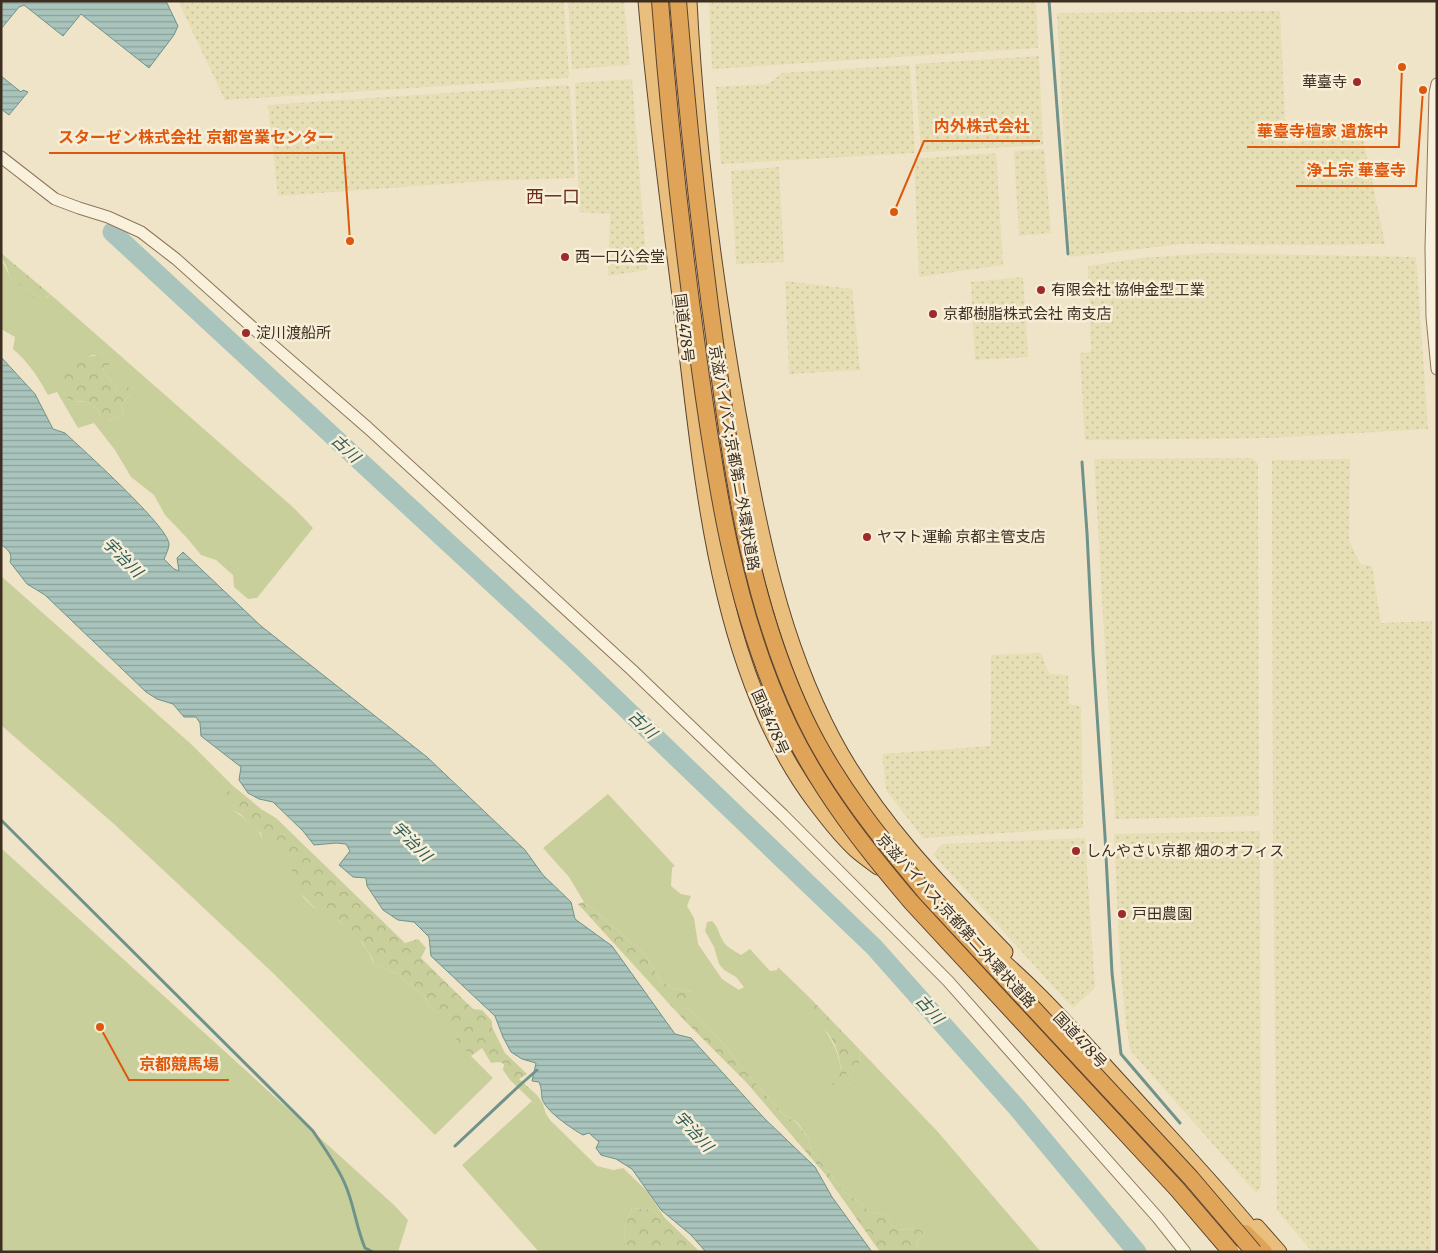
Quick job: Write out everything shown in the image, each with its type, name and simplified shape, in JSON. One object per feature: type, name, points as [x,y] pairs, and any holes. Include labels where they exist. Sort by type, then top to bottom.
[{"type":"highway","name":"国道478号","points":[[646,1],[652,68],[694,403],[715,547],[732,622],[765,717],[793,770],[844,838],[878,867],[978,941],[1026,982],[1192,1162],[1269,1252]]},
{"type":"highway","name":"京滋バイパス;京都第二外環状道路","points":[[660,1],[684,250],[711,441],[741,593],[754,639],[770,684],[790,727],[832,802],[881,867],[912,903],[1177,1189],[1231,1252]]},
{"type":"highway","name":"京滋バイパス;京都第二外環状道路","points":[[678,1],[702,247],[728,438],[747,542],[758,589],[770,632],[806,720],[828,762],[848,793],[889,848],[927,894],[1191,1178],[1254,1252]]},
{"type":"highway","name":"国道478号","points":[[689,1],[695,81],[712,245],[749,473],[767,560],[787,633],[833,739],[852,772],[907,846],[941,885],[1088,1038],[1204,1165],[1279,1252]]},
{"type":"highway","points":[[1191,1178],[1264,1252]]},
{"type":"street","points":[[1437,84],[1435,93],[1431,248],[1432,317],[1437,368]]},
{"type":"street","points":[[1,157],[55,199],[108,217],[141,232],[176,259],[368,428],[632,670],[783,815],[948,981],[1158,1218],[1185,1252]]},
{"type":"shaded area","points":[[178,1],[564,1],[569,76],[567,78],[225,100]]},
{"type":"shaded area","points":[[568,1],[624,1],[630,65],[572,69]]},
{"type":"shaded area","points":[[709,1],[1036,1],[1038,48],[712,69]]},
{"type":"shaded area","points":[[1280,11],[1286,144],[1362,133],[1385,244],[1182,244],[1070,257],[1057,13]]},
{"type":"shaded area","points":[[1039,56],[1043,145],[921,152],[915,64]]},
{"type":"shaded area","points":[[910,65],[915,153],[721,164],[716,87],[769,84],[782,73]]},
{"type":"shaded area","points":[[632,79],[647,270],[608,276],[610,214],[579,212],[575,83]]},
{"type":"shaded area","points":[[567,85],[570,88],[575,178],[486,181],[278,196],[268,105]]},
{"type":"shaded area","points":[[1044,149],[1051,233],[1019,236],[1014,151]]},
{"type":"shaded area","points":[[996,153],[1003,265],[919,277],[914,159]]},
{"type":"shaded area","points":[[779,167],[784,262],[736,264],[731,171]]},
{"type":"shaded area","points":[[1210,253],[1416,257],[1428,429],[1271,438],[1085,440],[1080,353],[1091,352],[1088,266],[1142,258]]},
{"type":"shaded area","points":[[1023,277],[1028,357],[975,360],[971,282]]},
{"type":"shaded area","points":[[785,281],[852,289],[860,370],[789,374]]},
{"type":"shaded area","points":[[1252,458],[1258,464],[1259,816],[1115,819],[1094,459]]},
{"type":"shaded area","points":[[1350,459],[1349,540],[1360,564],[1372,566],[1381,623],[1432,621],[1431,1252],[1312,1252],[1277,1210],[1272,460]]},
{"type":"shaded area","points":[[1041,653],[1049,674],[1068,675],[1069,704],[1081,706],[1083,828],[923,838],[886,790],[882,754],[991,746],[991,655]]},
{"type":"shaded area","points":[[1260,831],[1261,1187],[1256,1193],[1130,1050],[1125,1017],[1119,944],[1114,834]]},
{"type":"shaded area","points":[[1085,838],[1095,988],[1073,1008],[933,854],[942,844]]},
{"type":"green space","points":[[1,253],[50,294],[42,299],[33,297],[34,292],[14,282],[9,275]]},
{"type":"green space","points":[[1,260],[14,281],[34,292],[33,297],[47,298],[50,294],[295,509],[313,528],[257,598],[248,599],[234,587],[233,575],[216,560],[201,555],[165,515],[154,495],[131,477],[115,450],[94,423],[78,428],[57,392],[48,395],[33,370],[13,349],[15,337],[1,329]],"holes":[[[106,351],[113,364],[104,366],[103,372],[119,390],[132,393],[121,405],[124,413],[108,421],[98,421],[100,413],[91,404],[67,398],[67,368],[92,355],[101,355]]]},
{"type":"green space","points":[[110,350],[116,359],[114,364],[104,366],[103,372],[119,390],[128,387],[132,393],[121,405],[124,413],[108,421],[98,421],[100,413],[91,404],[67,398],[67,390],[60,374],[79,361],[101,355]]},
{"type":"green space","points":[[1,576],[191,744],[232,785],[239,795],[234,795],[222,802],[251,823],[262,839],[286,859],[300,893],[304,898],[317,910],[342,923],[352,932],[365,947],[374,965],[399,974],[408,984],[424,995],[431,1008],[439,1013],[471,1056],[493,1078],[435,1135],[273,973],[114,824],[1,725]]},
{"type":"green space","points":[[224,785],[233,795],[238,795],[232,785],[261,809],[276,818],[405,943],[418,939],[426,948],[421,958],[473,1009],[482,1010],[492,1021],[492,1027],[505,1053],[527,1074],[519,1079],[537,1095],[543,1104],[535,1104],[510,1080],[503,1070],[504,1064],[499,1062],[491,1063],[482,1048],[471,1056],[440,1020],[439,1013],[431,1008],[424,995],[408,984],[399,974],[374,965],[363,943],[350,930],[341,922],[320,913],[297,890],[293,873],[286,860],[262,839],[261,833],[240,814],[212,798],[214,788]]},
{"type":"green space","points":[[608,794],[675,866],[672,868],[671,886],[681,894],[691,896],[687,906],[694,918],[698,944],[722,979],[739,990],[744,987],[736,977],[724,970],[719,964],[714,947],[705,931],[707,922],[712,921],[714,923],[723,942],[730,948],[741,955],[750,949],[770,971],[777,970],[778,967],[811,999],[807,1007],[834,1045],[841,1071],[851,1079],[846,1074],[859,1067],[860,1050],[938,1132],[1041,1252],[918,1252],[916,1244],[924,1232],[917,1228],[898,1230],[890,1223],[888,1215],[870,1212],[857,1200],[844,1192],[811,1149],[808,1138],[797,1122],[784,1115],[742,1068],[717,1036],[692,1011],[677,1005],[692,992],[675,989],[661,981],[644,953],[584,902],[569,877],[543,848]]},
{"type":"green space","points":[[1,848],[395,1206],[408,1220],[398,1252],[1,1252]]},
{"type":"green space","points":[[584,902],[644,953],[661,981],[675,989],[692,992],[689,998],[678,1005],[692,1011],[717,1036],[742,1068],[784,1115],[796,1122],[808,1138],[811,1149],[844,1192],[857,1200],[870,1212],[889,1215],[890,1223],[898,1230],[917,1228],[924,1232],[916,1244],[918,1252],[880,1252],[825,1174],[745,1081],[683,1019],[578,904]]},
{"type":"green space","points":[[811,999],[860,1050],[859,1068],[846,1074],[855,1084],[840,1088],[832,1084],[833,1074],[841,1071],[839,1056],[829,1035],[812,1021],[806,1007]]},
{"type":"green space","points":[[532,1101],[535,1104],[543,1104],[550,1120],[597,1166],[613,1170],[623,1168],[648,1192],[664,1217],[659,1217],[654,1210],[632,1208],[624,1235],[630,1252],[539,1252],[462,1165]]},
{"type":"green space","points":[[632,1208],[654,1210],[659,1217],[664,1217],[700,1252],[630,1252],[624,1235]]},
{"type":"water","points":[[1,1],[166,1],[178,26],[174,35],[149,68],[81,14],[63,36],[24,5],[19,7],[1,29]]},
{"type":"water","points":[[1,76],[21,92],[23,90],[28,92],[9,115],[1,109]]},
{"type":"water","name":"宇治川","points":[[1,357],[35,394],[53,429],[65,433],[155,521],[169,544],[164,559],[174,569],[179,571],[177,558],[183,552],[261,626],[427,757],[525,850],[543,875],[571,902],[575,919],[612,946],[675,1034],[691,1038],[765,1119],[815,1167],[832,1197],[872,1252],[706,1252],[691,1235],[661,1210],[632,1169],[616,1159],[601,1155],[596,1148],[599,1142],[589,1133],[583,1135],[578,1132],[559,1119],[548,1108],[542,1098],[539,1082],[532,1081],[536,1063],[522,1059],[511,1052],[495,1016],[431,956],[429,937],[414,922],[398,920],[383,910],[367,886],[366,878],[353,877],[339,865],[350,851],[346,844],[314,845],[303,831],[273,802],[259,799],[248,793],[239,780],[241,767],[201,736],[200,723],[196,717],[184,717],[173,704],[157,699],[146,692],[45,595],[27,584],[10,562],[9,552],[1,545]]},
{"type":"waterway","points":[[1049,1],[1068,254]]},
{"type":"waterway","name":"古川","points":[[112,232],[573,658],[874,947],[1018,1109],[1137,1252]]},
{"type":"waterway","points":[[1082,462],[1112,973],[1121,1054],[1180,1123]]},
{"type":"waterway","points":[[1,820],[313,1131],[342,1177],[351,1199],[365,1248],[373,1252]]},
{"type":"waterway","points":[[455,1146],[537,1070]]},
{"type":"place","name":"華臺寺檀家 遺族中","points":[[1402,67]]},
{"type":"place","name":"華臺寺","points":[[1357,82]]},
{"type":"place","name":"浄土宗 華臺寺","points":[[1423,90]]},
{"type":"place","name":"内外株式会社","points":[[894,212]]},
{"type":"place","name":"スターゼン株式会社 京都営業センター","points":[[350,241]]},
{"type":"place","name":"西一口公会堂","points":[[565,257]]},
{"type":"place","name":"有限会社 協伸金型工業","points":[[1041,290]]},
{"type":"place","name":"京都樹脂株式会社 南支店","points":[[933,314]]},
{"type":"place","name":"淀川渡船所","points":[[246,333]]},
{"type":"place","name":"ヤマト運輸 京都主管支店","points":[[867,537]]},
{"type":"place","name":"しんやさい京都 畑のオフィス","points":[[1076,851]]},
{"type":"place","name":"戸田農園","points":[[1122,914]]},
{"type":"place","name":"京都競馬場","points":[[100,1027]]},
{"type":"district","name":"西一口","points":[[553,197]]}]
